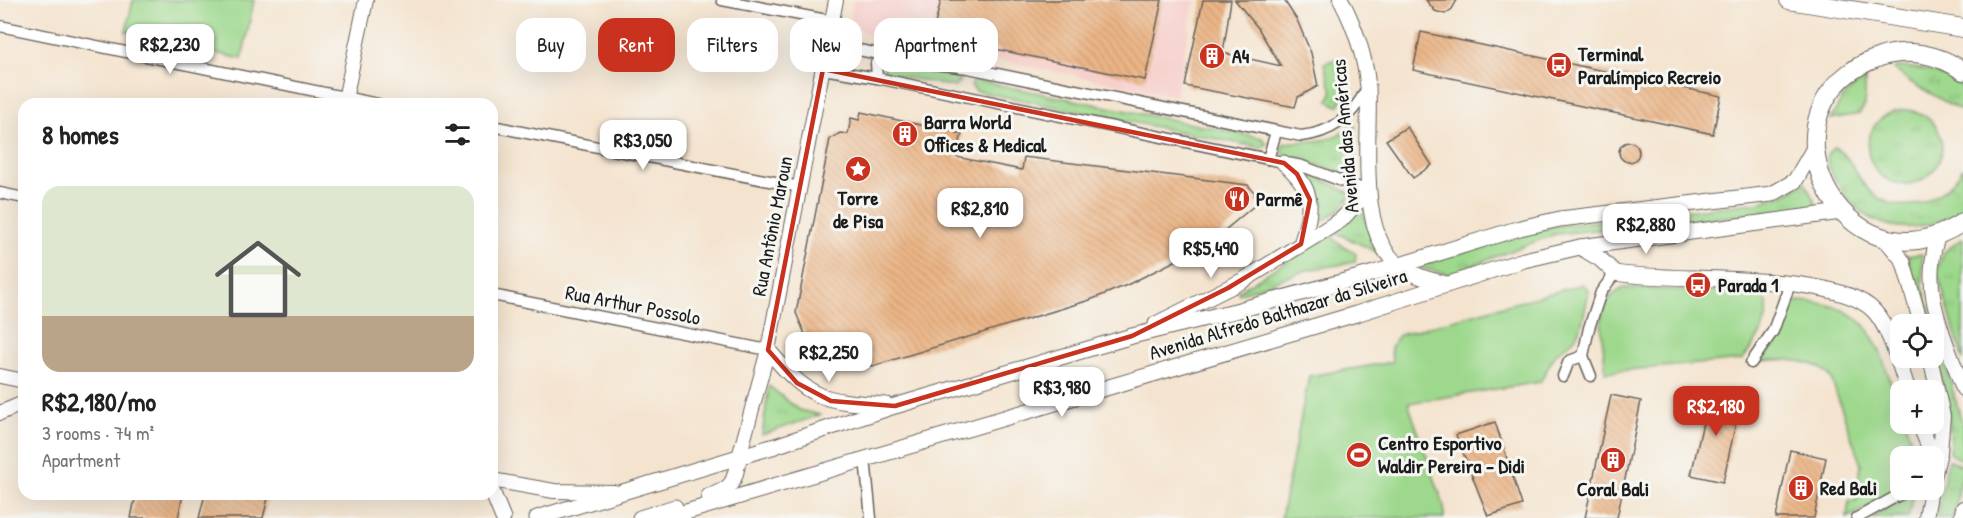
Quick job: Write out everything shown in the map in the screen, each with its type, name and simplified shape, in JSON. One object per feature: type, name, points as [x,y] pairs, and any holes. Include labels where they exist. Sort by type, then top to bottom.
[{"type":"highway","points":[[1789,0],[1963,28]]},
{"type":"highway","points":[[1963,71],[1935,57],[1916,54],[1897,54],[1860,63],[1831,93],[1818,120],[1814,145],[1822,183],[1841,212],[1861,227],[1883,237],[1910,241],[1938,236],[1963,222]]},
{"type":"main road","name":"Avenida das Américas","points":[[1341,0],[1359,41],[1368,87],[1368,191],[1381,242],[1398,265]]},
{"type":"main road","name":"Avenida Alfredo Balthazar da Silveira","points":[[537,518],[739,457],[895,406],[1132,336],[1239,310],[1520,228],[1560,219],[1772,194],[1795,181],[1814,145]]},
{"type":"main road","points":[[1284,163],[1297,174],[1310,200],[1310,213],[1301,244]]},
{"type":"main road","points":[[1132,336],[1242,281],[1341,220],[1368,191]]},
{"type":"main road","name":"Avenida Alfredo Balthazar da Silveira","points":[[666,518],[1366,311],[1447,284],[1580,248],[1841,212]]},
{"type":"main road","points":[[1580,248],[1600,259],[1615,273],[1790,284],[1825,289],[1862,301],[1874,311],[1896,355],[1905,380]]},
{"type":"main road","points":[[1398,265],[1415,275],[1447,284]]},
{"type":"main road","points":[[768,350],[797,383],[814,395],[831,401],[895,406]]},
{"type":"main road","points":[[640,518],[727,491],[732,483],[739,457]]},
{"type":"main road","points":[[495,500],[502,518]]},
{"type":"street","points":[[345,98],[366,0]]},
{"type":"street","points":[[723,0],[816,18]]},
{"type":"street","name":"Rua Antônio Maroun","points":[[833,18],[836,0]]},
{"type":"street","points":[[0,26],[336,98]]},
{"type":"street","name":"Rua Antônio Maroun","points":[[739,457],[768,350],[822,72]]},
{"type":"street","points":[[841,72],[1302,166],[1368,191]]},
{"type":"street","points":[[877,72],[878,78]]},
{"type":"street","points":[[987,72],[1301,136],[1316,134],[1331,128],[1352,112],[1368,87]]},
{"type":"street","points":[[498,127],[800,187]]},
{"type":"street","points":[[1268,159],[1276,132]]},
{"type":"street","points":[[0,193],[18,197]]},
{"type":"street","points":[[1938,236],[1931,258],[1931,293],[1963,389]]},
{"type":"street","points":[[1883,237],[1903,261],[1918,314]]},
{"type":"street","points":[[1591,376],[1583,356],[1594,310],[1601,292],[1615,273]]},
{"type":"street","points":[[1751,363],[1773,331],[1790,284]]},
{"type":"street","name":"Rua Arthur Possolo","points":[[498,296],[768,350]]},
{"type":"street","points":[[1563,376],[1569,361],[1583,356]]},
{"type":"street","points":[[1932,368],[1943,416],[1940,446]]},
{"type":"street","points":[[0,376],[18,380]]},
{"type":"street","points":[[0,413],[18,406]]},
{"type":"street","points":[[865,458],[871,518]]},
{"type":"street","points":[[498,481],[554,491],[628,491]]},
{"type":"street","points":[[1857,518],[1890,500]]},
{"type":"street","points":[[1926,518],[1929,500]]},
{"type":"street","points":[[1961,518],[1963,508]]},
{"type":"highlighted area","points":[[823,69],[1284,163],[1297,174],[1310,200],[1301,244],[1228,288],[1132,336],[895,406],[831,401],[797,383],[768,350]]},
{"type":"shaded area","points":[[853,0],[1195,0],[1175,96],[998,60],[998,18],[874,18],[874,35],[862,30],[862,18],[851,18]]},
{"type":"green space","points":[[133,0],[254,0],[242,59],[126,32]]},
{"type":"green space","points":[[1343,57],[1347,83],[1345,95],[1338,106],[1328,101],[1332,92],[1324,63]]},
{"type":"green space","points":[[1896,67],[1930,71],[1960,85],[1963,88],[1963,112],[1910,82],[1894,69]]},
{"type":"green space","points":[[886,72],[945,72],[955,74],[960,81],[955,87]]},
{"type":"green space","points":[[1865,77],[1865,105],[1859,114],[1831,119],[1843,97]]},
{"type":"green space","points":[[974,80],[1262,138],[1267,144],[1261,148],[976,91],[971,86]]},
{"type":"green space","points":[[1905,110],[1919,113],[1931,121],[1939,133],[1942,147],[1939,161],[1931,173],[1919,181],[1905,184],[1891,181],[1879,173],[1871,161],[1868,147],[1871,133],[1879,121],[1891,113]]},
{"type":"green space","points":[[1353,124],[1355,125],[1356,178],[1282,153],[1281,149],[1285,143],[1328,139]]},
{"type":"green space","points":[[1834,147],[1845,155],[1868,189],[1880,199],[1893,204],[1907,206],[1933,198],[1955,179],[1963,167],[1963,208],[1930,224],[1913,227],[1881,223],[1866,215],[1853,204],[1833,176],[1827,155]]},
{"type":"green space","points":[[1311,174],[1352,194],[1338,211],[1318,224]]},
{"type":"green space","points":[[1805,182],[1818,208],[1556,234],[1449,274],[1421,268],[1423,264],[1541,228],[1761,202],[1787,194]]},
{"type":"green space","points":[[1359,210],[1362,211],[1377,252],[1335,232]]},
{"type":"green space","points":[[1331,234],[1336,241],[1356,254],[1355,262],[1307,270],[1239,294],[1238,291]]},
{"type":"green space","points":[[1963,238],[1963,360],[1937,271],[1944,252]]},
{"type":"green space","points":[[1922,254],[1923,286],[1931,314],[1925,314],[1907,256]]},
{"type":"green space","points":[[1583,284],[1589,291],[1582,324],[1575,338],[1555,355],[1540,382],[1408,403],[1444,506],[1444,518],[1281,518],[1309,376],[1392,362],[1391,347],[1399,335]]},
{"type":"green space","points":[[1624,288],[1747,292],[1759,295],[1767,302],[1766,319],[1757,340],[1742,360],[1605,372],[1602,314],[1613,295]]},
{"type":"green space","points":[[1798,301],[1824,304],[1844,310],[1859,320],[1879,349],[1890,380],[1890,434],[1909,434],[1913,446],[1890,446],[1890,496],[1847,518],[1849,500],[1856,501],[1861,465],[1831,378],[1825,371],[1808,363],[1789,360],[1760,361],[1769,353],[1778,339],[1790,304]]},
{"type":"green space","points":[[1944,360],[1963,426],[1963,461],[1950,453],[1949,420],[1944,380],[1942,380],[1940,368],[1944,368]]},
{"type":"green space","points":[[769,386],[799,410],[820,415],[762,435]]},
{"type":"green space","points":[[1948,460],[1963,466],[1953,518],[1936,518],[1940,500],[1944,500],[1944,479]]},
{"type":"green space","points":[[1904,500],[1912,500],[1908,518],[1871,518]]},
{"type":"building","points":[[941,0],[1162,0],[1145,80],[998,50],[998,18],[936,18]]},
{"type":"building","name":"A4","points":[[1203,0],[1231,0],[1223,53],[1281,66],[1258,28],[1235,0],[1284,0],[1297,20],[1311,53],[1318,86],[1298,97],[1295,107],[1185,86]]},
{"type":"building","points":[[1426,0],[1457,0],[1452,9],[1445,14],[1435,11]]},
{"type":"building","points":[[1421,32],[1721,96],[1713,134],[1413,70]]},
{"type":"building","points":[[861,112],[962,134],[956,157],[1022,170],[1024,157],[1248,185],[1254,192],[1255,205],[1207,245],[1127,285],[1090,300],[873,366],[813,353],[796,313],[830,139],[840,133],[848,134],[851,118],[859,120]]},
{"type":"building","points":[[1407,127],[1432,165],[1413,178],[1386,140]]},
{"type":"building","points":[[1625,142],[1633,142],[1639,148],[1639,156],[1633,162],[1625,162],[1619,156],[1619,148]]},
{"type":"building","points":[[1710,392],[1741,399],[1723,482],[1691,475]]},
{"type":"building","name":"Coral Bali","points":[[1611,395],[1641,401],[1617,518],[1585,518]]},
{"type":"building","points":[[1495,422],[1522,505],[1488,516],[1456,435]]},
{"type":"building","name":"Red Bali","points":[[1790,450],[1826,458],[1814,518],[1776,518]]},
{"type":"building","points":[[135,500],[182,500],[178,518],[131,518]]},
{"type":"building","points":[[204,500],[268,500],[263,518],[199,518]]},
{"type":"place","name":"A4","points":[[1212,56]]},
{"type":"place","name":"Terminal Paralímpico Recreio","points":[[1559,65]]},
{"type":"place","name":"Barra World Offices & Medical","points":[[905,134]]},
{"type":"place","name":"Torre de Pisa","points":[[858,169]]},
{"type":"place","name":"Parmê","points":[[1237,199]]},
{"type":"place","name":"Parada 1","points":[[1698,285]]},
{"type":"place","name":"Centro Esportivo Waldir Pereira - Didi","points":[[1359,455]]},
{"type":"place","name":"Coral Bali","points":[[1613,460]]},
{"type":"place","name":"Red Bali","points":[[1801,488]]}]
